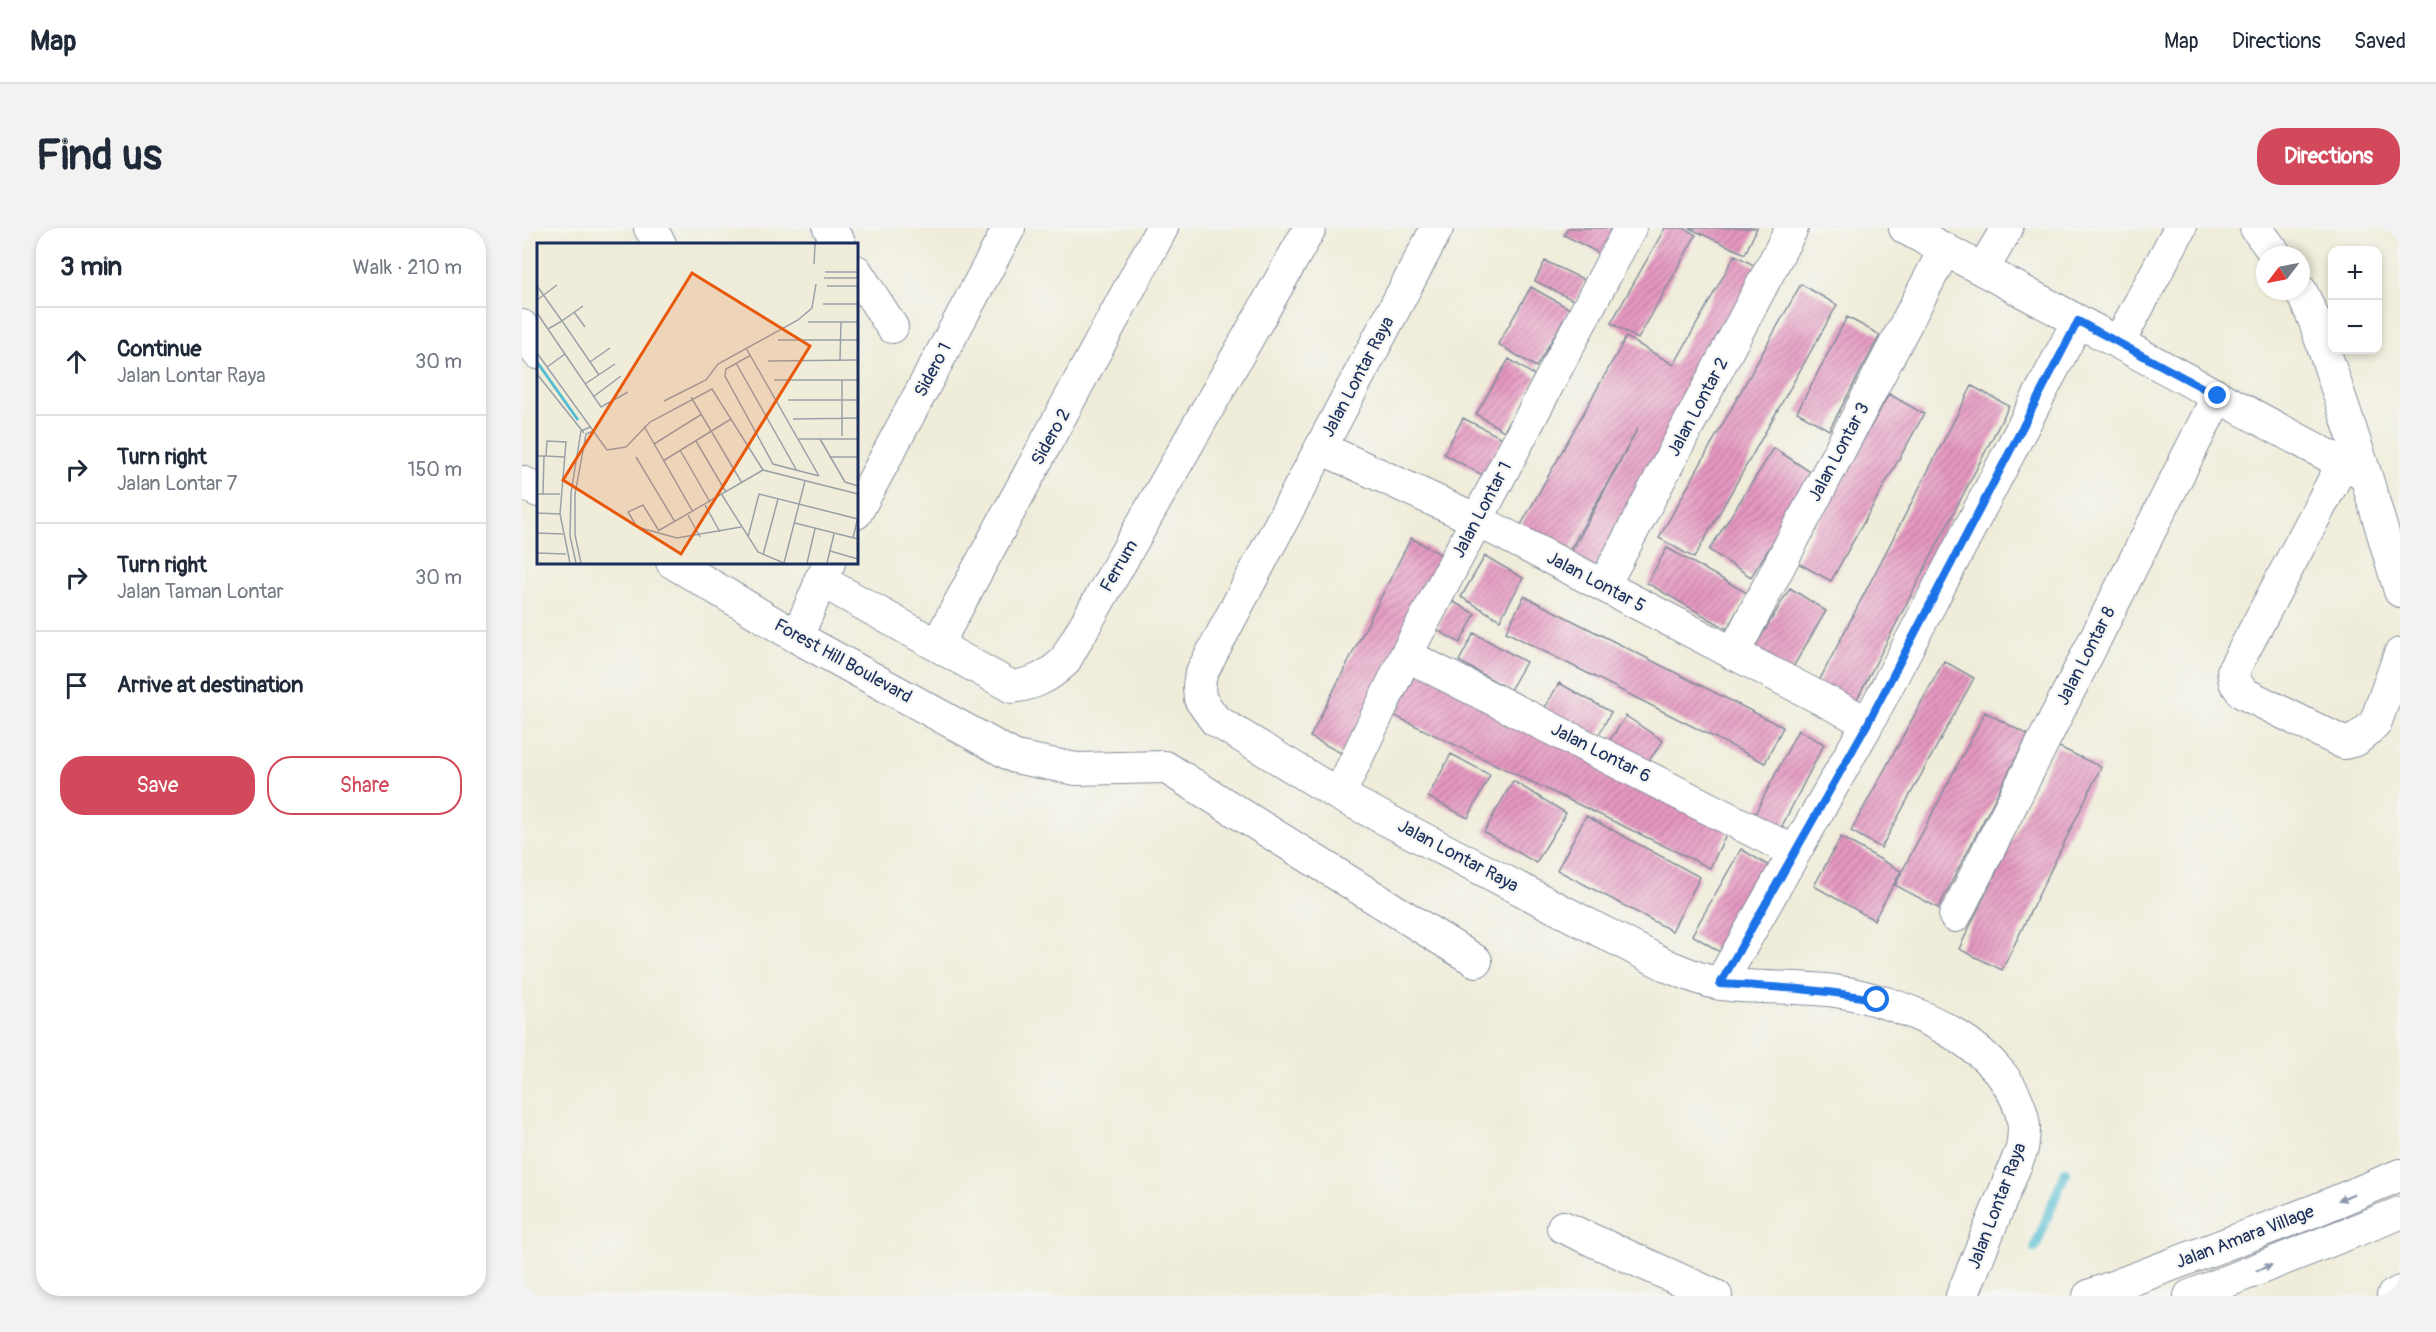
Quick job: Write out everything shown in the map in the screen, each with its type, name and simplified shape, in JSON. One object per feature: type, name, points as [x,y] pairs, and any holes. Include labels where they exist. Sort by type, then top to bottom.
[{"type":"street","points":[[650,228],[659,243]]},
{"type":"street","points":[[829,228],[839,243]]},
{"type":"street","name":"Sidero 1","points":[[858,509],[1010,228]]},
{"type":"street","name":"Sidero 2","points":[[937,645],[1162,228]]},
{"type":"street","name":"Ferrum","points":[[825,571],[937,645],[1012,687],[1031,684],[1049,676],[1064,662],[1310,228]]},
{"type":"street","name":"Jalan Lontar Raya","points":[[1437,228],[1201,674],[1198,686],[1200,699],[1215,720],[1339,795],[1670,967],[1720,984],[1808,988],[1877,1000],[1926,1018],[1974,1048],[1994,1066],[2007,1084],[2018,1106],[2024,1127],[2022,1149],[1962,1296]]},
{"type":"street","name":"Jalan Lontar 1","points":[[1339,795],[1406,655],[1630,228]]},
{"type":"street","name":"Jalan Lontar 2","points":[[1604,585],[1792,228]]},
{"type":"street","points":[[1905,228],[2354,469]]},
{"type":"street","points":[[1983,269],[2007,228]]},
{"type":"street","points":[[2119,342],[2180,228]]},
{"type":"street","points":[[2256,228],[2269,246]]},
{"type":"street","name":"Jalan Lontar 3","points":[[1733,654],[1945,249]]},
{"type":"street","points":[[858,274],[892,327]]},
{"type":"street","points":[[2305,300],[2314,319],[2354,469],[2400,591]]},
{"type":"street","points":[[1720,984],[1868,723],[2078,321]]},
{"type":"street","points":[[522,326],[537,351]]},
{"type":"street","name":"Jalan Lontar 8","points":[[1955,916],[2218,396]]},
{"type":"street","name":"Jalan Lontar 5","points":[[1321,447],[1477,520],[1868,723]]},
{"type":"street","points":[[2354,469],[2233,671],[2235,682],[2243,693],[2344,743],[2356,740],[2375,724],[2400,654]]},
{"type":"street","points":[[522,482],[537,490]]},
{"type":"street","name":"Forest Hill Boulevard","points":[[675,564],[797,637],[1015,757],[1076,769],[1165,767],[1476,961]]},
{"type":"street","points":[[797,637],[825,571]]},
{"type":"street","name":"Jalan Lontar 6","points":[[1406,655],[1796,852]]},
{"type":"street","name":"Jalan Amara Village","points":[[2090,1296],[2316,1210],[2400,1175]]},
{"type":"street","name":"Jalan Amara Village","points":[[2190,1296],[2329,1243],[2400,1213]]},
{"type":"street","points":[[1563,1227],[1716,1296]]},
{"type":"street","points":[[2393,1296],[2400,1292]]},
{"type":"building","points":[[1568,228],[1626,228],[1610,259],[1564,235]]},
{"type":"building","points":[[1665,228],[1684,228],[1696,235],[1638,339],[1611,323]]},
{"type":"building","points":[[1689,228],[1757,228],[1745,254]]},
{"type":"building","points":[[1735,255],[1761,269],[1593,573],[1568,559],[1638,428],[1565,559],[1517,532],[1626,337],[1674,365]]},
{"type":"building","points":[[1545,261],[1585,280],[1575,301],[1535,281]]},
{"type":"building","points":[[1801,284],[1837,305],[1694,558],[1659,538]]},
{"type":"building","points":[[1531,287],[1570,309],[1536,367],[1498,344]]},
{"type":"building","points":[[1847,317],[1880,335],[1829,430],[1797,412]]},
{"type":"building","points":[[1509,359],[1537,377],[1504,431],[1476,414]]},
{"type":"building","points":[[1972,386],[2009,406],[1855,703],[1818,683]]},
{"type":"building","points":[[1889,394],[1924,414],[1831,581],[1796,562]]},
{"type":"building","points":[[1463,418],[1504,439],[1484,476],[1444,454]]},
{"type":"building","points":[[1774,448],[1815,475],[1751,577],[1709,550]]},
{"type":"building","points":[[1411,538],[1444,556],[1343,754],[1310,737]]},
{"type":"building","points":[[1667,548],[1747,593],[1727,629],[1647,583]]},
{"type":"building","points":[[1485,556],[1523,578],[1500,620],[1461,597]]},
{"type":"building","points":[[1790,588],[1826,611],[1790,672],[1753,650]]},
{"type":"building","points":[[1524,596],[1783,727],[1765,763],[1506,632]]},
{"type":"building","points":[[1452,601],[1475,614],[1460,643],[1437,630]]},
{"type":"building","points":[[1474,633],[1526,662],[1510,690],[1459,661]]},
{"type":"building","points":[[1944,661],[1974,678],[1881,848],[1851,831]]},
{"type":"building","points":[[1417,670],[1732,822],[1710,868],[1395,716]]},
{"type":"building","points":[[1559,683],[1611,712],[1597,738],[1544,709]]},
{"type":"building","points":[[1985,712],[2028,735],[1938,908],[1895,885]]},
{"type":"building","points":[[1626,716],[1663,741],[1646,765],[1610,740]]},
{"type":"building","points":[[1798,730],[1824,744],[1780,830],[1754,816]]},
{"type":"building","points":[[2057,746],[2101,767],[2002,970],[1959,949]]},
{"type":"building","points":[[1451,754],[1490,775],[1468,818],[1428,797]]},
{"type":"building","points":[[1513,781],[1566,813],[1536,863],[1484,832]]},
{"type":"building","points":[[1586,816],[1700,877],[1672,931],[1557,870]]},
{"type":"building","points":[[1841,837],[1901,871],[1874,920],[1814,886]]},
{"type":"building","points":[[1741,849],[1771,867],[1722,953],[1692,935]]},
{"type":"waterway","points":[[2035,1248],[2065,1172]]},
{"type":"route","points":[[1877,1000],[1808,988],[1720,984],[1868,723],[2078,321],[2218,396]]}]
